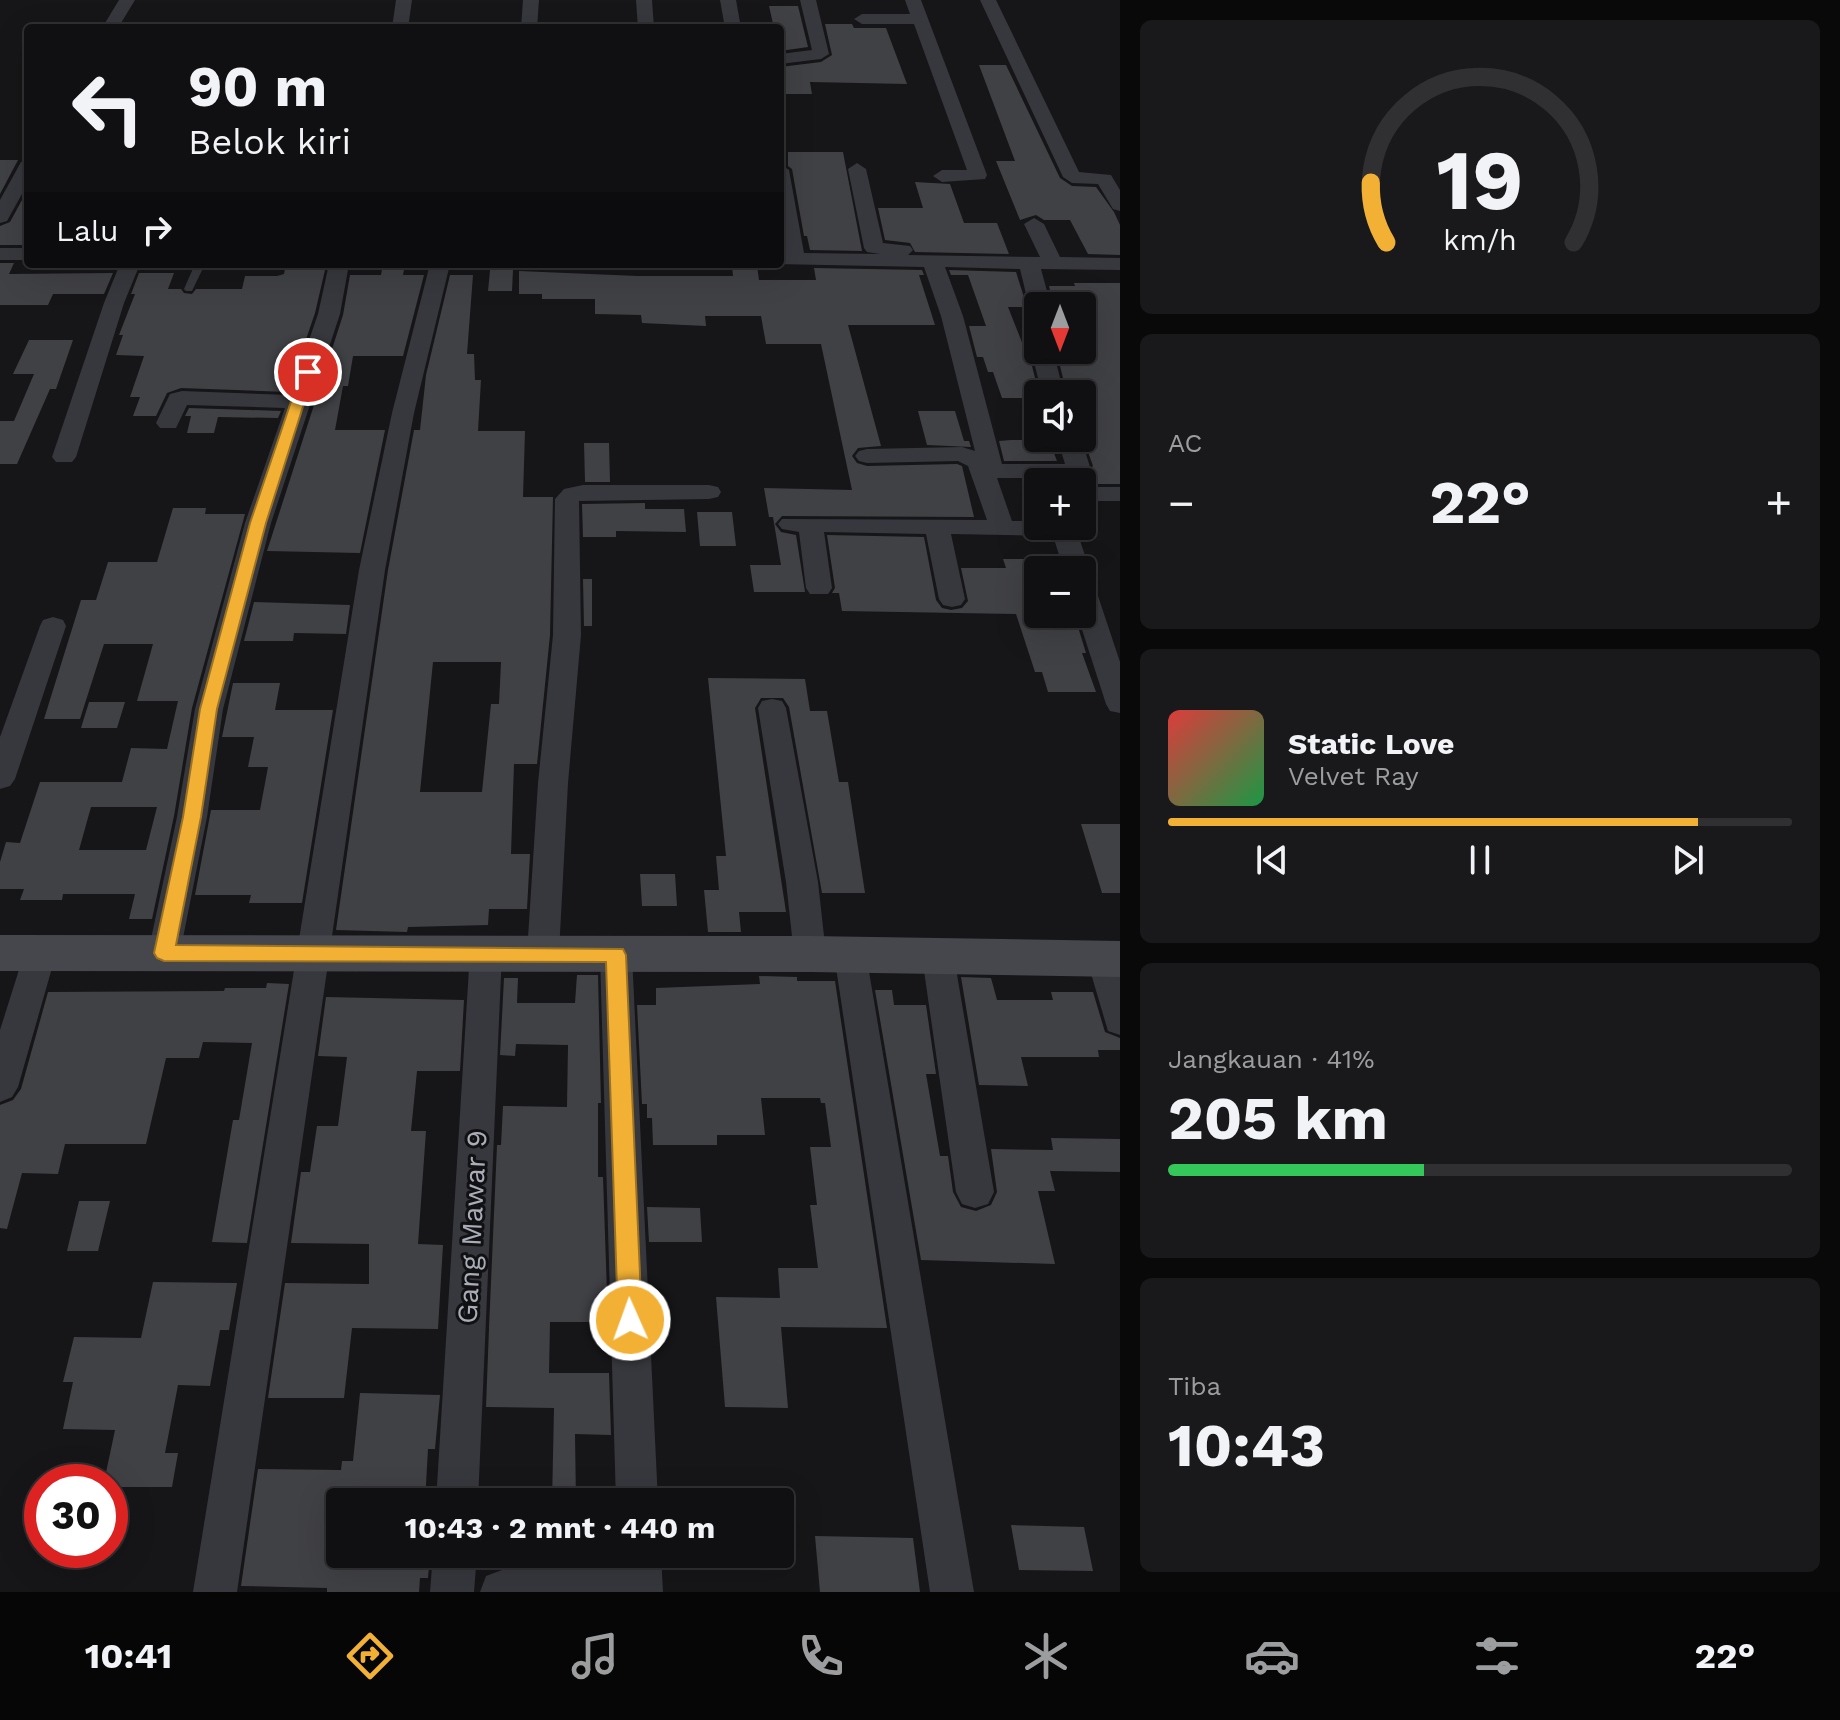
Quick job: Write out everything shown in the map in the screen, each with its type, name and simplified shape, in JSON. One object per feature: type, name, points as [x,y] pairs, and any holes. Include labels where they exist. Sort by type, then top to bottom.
[{"type":"street","points":[[112,24],[127,0]]},
{"type":"street","points":[[401,24],[404,0]]},
{"type":"street","points":[[529,24],[531,0]]},
{"type":"street","points":[[644,0],[646,24]]},
{"type":"street","points":[[728,0],[732,24]]},
{"type":"street","points":[[784,59],[821,54],[808,0]]},
{"type":"street","points":[[913,0],[978,175],[942,176]]},
{"type":"street","points":[[988,0],[1072,177],[1104,179],[1120,205]]},
{"type":"street","points":[[862,19],[920,19]]},
{"type":"street","points":[[857,169],[875,249],[952,251],[960,253],[968,261]]},
{"type":"street","points":[[0,217],[7,189],[24,170]]},
{"type":"street","points":[[784,221],[787,259],[1119,266]]},
{"type":"street","points":[[1034,224],[1053,263]]},
{"type":"street","points":[[0,254],[24,254]]},
{"type":"street","points":[[932,261],[952,316],[1002,528]]},
{"type":"street","points":[[1029,262],[1036,292]]},
{"type":"street","points":[[64,457],[128,268]]},
{"type":"street","points":[[164,953],[192,817],[209,709],[258,523],[329,314],[338,268]]},
{"type":"street","points":[[215,1592],[372,570],[403,413],[439,268]]},
{"type":"street","points":[[168,423],[178,399],[182,398],[297,402]]},
{"type":"street","points":[[867,456],[962,454],[979,462],[987,470],[1024,474]]},
{"type":"street","points":[[543,953],[553,783],[567,635],[567,499],[583,492],[709,492]]},
{"type":"street","points":[[1096,494],[1120,494]]},
{"type":"street","points":[[819,588],[801,524],[1024,528]]},
{"type":"street","points":[[937,526],[952,599]]},
{"type":"street","points":[[0,779],[53,626]]},
{"type":"street","points":[[1095,628],[1120,704]]},
{"type":"street","points":[[772,708],[802,882],[830,954],[952,1592]]},
{"type":"street","name":"Gang Mawar 9","points":[[458,1488],[486,952]]},
{"type":"street","points":[[0,1087],[20,953],[830,954],[1112,960],[1120,1021]]},
{"type":"street","points":[[616,955],[636,1488]]},
{"type":"street","points":[[938,957],[975,1192]]},
{"type":"street","points":[[452,1592],[454,1568]]},
{"type":"street","points":[[502,1592],[640,1577]]},
{"type":"lane","points":[[189,289],[198,268]]},
{"type":"building","points":[[769,6],[798,6],[808,47],[784,50],[784,24],[773,24]]},
{"type":"building","points":[[825,24],[886,28],[907,84],[810,82],[812,94],[784,94],[784,67],[821,62],[832,55]]},
{"type":"building","points":[[979,65],[1006,65],[1060,178],[1072,186],[1096,187],[1114,212],[1120,225],[1120,255],[1088,254],[1070,220],[1044,220],[1036,215],[1020,220],[996,161],[1015,161]]},
{"type":"building","points":[[788,152],[843,152],[862,251],[810,250],[807,236],[804,236],[792,169],[788,166]]},
{"type":"building","points":[[0,160],[18,160],[0,194]]},
{"type":"building","points":[[915,182],[950,184],[964,223],[997,223],[1009,254],[915,252],[910,243],[885,240],[878,208],[923,208]]},
{"type":"building","points":[[24,196],[23,245],[0,245],[0,226],[10,222]]},
{"type":"building","points":[[0,263],[14,263],[9,274],[113,273],[104,294],[53,294],[48,305],[0,305]]},
{"type":"building","points":[[382,268],[404,268],[403,275],[424,275],[403,356],[353,356],[348,386],[343,386],[335,430],[385,430],[360,553],[267,551],[343,315],[350,275],[381,275]]},
{"type":"building","points":[[732,268],[757,268],[759,280],[816,280],[814,268],[922,270],[924,275],[919,275],[935,325],[848,325],[881,446],[858,448],[852,456],[857,463],[867,466],[962,466],[974,517],[782,516],[775,524],[781,532],[796,535],[805,592],[754,592],[750,565],[781,565],[773,517],[769,517],[764,488],[852,490],[821,344],[766,344],[761,316],[705,316],[706,326],[642,323],[641,315],[595,314],[595,299],[542,299],[542,294],[519,294],[519,271],[733,276]]},
{"type":"building","points":[[285,269],[325,270],[315,313],[288,392],[181,388],[167,393],[156,416],[133,416],[140,397],[130,397],[144,356],[116,355],[123,335],[119,335],[135,294],[131,294],[139,273],[174,273],[168,289],[181,289],[184,293],[192,294],[196,289],[242,289],[245,276],[277,276],[284,274]]},
{"type":"building","points":[[490,270],[513,270],[512,291],[488,291]]},
{"type":"building","points":[[949,270],[1016,272],[1024,307],[1008,307],[1024,347],[1024,364],[1032,364],[1036,380],[1024,380],[1024,398],[1002,398],[993,372],[988,372],[983,357],[977,357],[969,326],[986,326],[968,275],[951,275]]},
{"type":"building","points":[[450,275],[473,275],[467,354],[474,354],[475,380],[481,380],[478,431],[525,431],[523,497],[553,497],[550,635],[537,764],[514,764],[511,854],[530,854],[527,909],[489,909],[488,925],[408,927],[407,932],[336,930],[388,570],[414,430],[420,430],[426,375]],"holes":[[[433,662],[501,662],[499,704],[491,704],[482,792],[420,792]]]},
{"type":"building","points":[[1074,283],[1120,283],[1120,484],[1096,484],[1096,468],[1091,468],[1088,452],[1096,452],[1096,380],[1064,380],[1060,364],[1096,364],[1096,292],[1050,292],[1049,286],[1075,286]]},
{"type":"building","points":[[29,340],[73,340],[56,389],[50,389],[17,464],[0,464],[0,421],[14,421],[34,374],[13,374]]},
{"type":"building","points":[[189,408],[281,411],[278,418],[218,417],[214,433],[187,433],[191,416],[185,416]]},
{"type":"building","points":[[918,411],[955,411],[964,441],[969,441],[971,447],[927,445]]},
{"type":"building","points":[[1024,440],[1024,452],[1054,452],[1057,461],[1004,461],[999,441]]},
{"type":"building","points":[[584,443],[609,443],[610,482],[585,482]]},
{"type":"building","points":[[645,503],[645,509],[684,509],[686,532],[616,531],[616,537],[583,537],[582,504]]},
{"type":"building","points":[[173,508],[206,508],[205,514],[245,514],[192,708],[174,816],[152,919],[129,919],[135,894],[63,894],[62,900],[20,900],[24,889],[0,889],[0,862],[6,842],[20,843],[40,782],[122,782],[131,748],[167,749],[178,701],[137,701],[153,644],[104,644],[80,719],[44,719],[81,600],[96,600],[108,562],[157,562]],"holes":[[[91,807],[157,807],[146,850],[79,850]]]},
{"type":"building","points":[[697,512],[732,512],[736,546],[700,546]]},
{"type":"building","points":[[827,535],[924,537],[936,600],[942,608],[951,610],[962,608],[968,601],[961,568],[1006,568],[1003,559],[1024,559],[1024,628],[1078,628],[1086,653],[1082,653],[1096,692],[1048,692],[1042,672],[1035,672],[1016,614],[842,611],[839,593],[832,593],[835,588]]},
{"type":"building","points":[[583,579],[592,579],[592,626],[584,626]]},
{"type":"building","points":[[254,602],[350,605],[346,634],[294,633],[293,641],[244,641]]},
{"type":"building","points":[[708,678],[805,679],[810,711],[827,711],[839,782],[848,782],[865,893],[822,893],[789,707],[783,698],[761,698],[755,708],[786,912],[739,912],[741,932],[708,932],[704,890],[719,890],[716,856],[726,856]]},
{"type":"building","points":[[233,683],[280,683],[275,710],[333,710],[302,903],[249,903],[251,895],[195,895],[211,810],[260,810],[268,767],[248,767],[254,737],[222,737]]},
{"type":"building","points":[[89,702],[125,702],[117,728],[81,728]]},
{"type":"building","points":[[1081,824],[1120,824],[1120,893],[1102,893]]},
{"type":"building","points":[[640,874],[675,874],[677,906],[642,906]]},
{"type":"building","points":[[577,975],[598,975],[601,1103],[598,1103],[598,1177],[603,1177],[608,1322],[550,1322],[549,1373],[609,1373],[611,1435],[575,1434],[576,1488],[552,1488],[554,1408],[486,1407],[497,1145],[501,1145],[503,1106],[567,1107],[568,1045],[516,1044],[515,1056],[500,1055],[504,978],[518,978],[517,1003],[575,1003]]},
{"type":"building","points":[[759,976],[797,977],[797,981],[835,981],[887,1328],[781,1327],[788,1408],[725,1407],[716,1297],[780,1298],[778,1268],[818,1268],[810,1205],[817,1205],[810,1147],[831,1147],[825,1103],[821,1103],[820,1098],[761,1098],[765,1135],[717,1135],[717,1145],[653,1145],[652,1118],[647,1118],[647,1104],[642,1104],[637,1005],[656,1005],[656,988],[760,984]]},
{"type":"building","points":[[961,977],[991,978],[997,1000],[1053,1000],[1051,992],[1093,992],[1105,1032],[1120,1038],[1120,1050],[1098,1050],[1099,1057],[1021,1057],[1028,1086],[979,1085]]},
{"type":"building","points":[[267,983],[289,984],[247,1243],[212,1242],[233,1120],[239,1120],[252,1043],[203,1042],[199,1058],[166,1058],[146,1144],[65,1144],[58,1174],[22,1173],[7,1229],[0,1228],[0,1105],[13,1100],[21,1089],[48,992],[224,991],[225,988],[266,988]]},
{"type":"building","points":[[875,990],[892,990],[894,1005],[926,1005],[936,1074],[926,1074],[940,1156],[948,1156],[953,1192],[961,1207],[976,1211],[991,1205],[997,1192],[991,1149],[1053,1150],[1051,1138],[1120,1139],[1120,1172],[1050,1171],[1055,1191],[1038,1191],[1055,1264],[921,1260]]},
{"type":"building","points":[[326,997],[464,1000],[460,1071],[417,1071],[411,1131],[426,1131],[418,1244],[443,1245],[438,1329],[352,1328],[344,1398],[268,1398],[285,1283],[369,1284],[369,1244],[291,1243],[301,1172],[310,1172],[317,1126],[338,1126],[347,1057],[318,1056]]},
{"type":"building","points":[[79,1201],[110,1201],[98,1251],[67,1251]]},
{"type":"building","points":[[647,1207],[700,1208],[702,1242],[649,1242]]},
{"type":"building","points":[[153,1282],[237,1283],[229,1330],[220,1330],[210,1386],[178,1385],[165,1453],[178,1453],[172,1487],[128,1487],[128,1464],[108,1464],[115,1430],[63,1429],[73,1382],[63,1382],[74,1337],[141,1338]]},
{"type":"building","points":[[360,1393],[440,1395],[435,1449],[428,1449],[426,1488],[326,1488],[326,1568],[429,1568],[428,1578],[420,1578],[419,1592],[327,1592],[327,1588],[241,1586],[258,1469],[341,1470],[342,1461],[353,1461]]},
{"type":"building","points":[[1011,1525],[1084,1527],[1093,1571],[1019,1570]]},
{"type":"building","points":[[815,1536],[913,1538],[920,1592],[820,1592]]},
{"type":"route","points":[[308,372],[258,523],[209,709],[192,817],[164,953],[312,955],[486,952],[616,955],[630,1320]]}]
